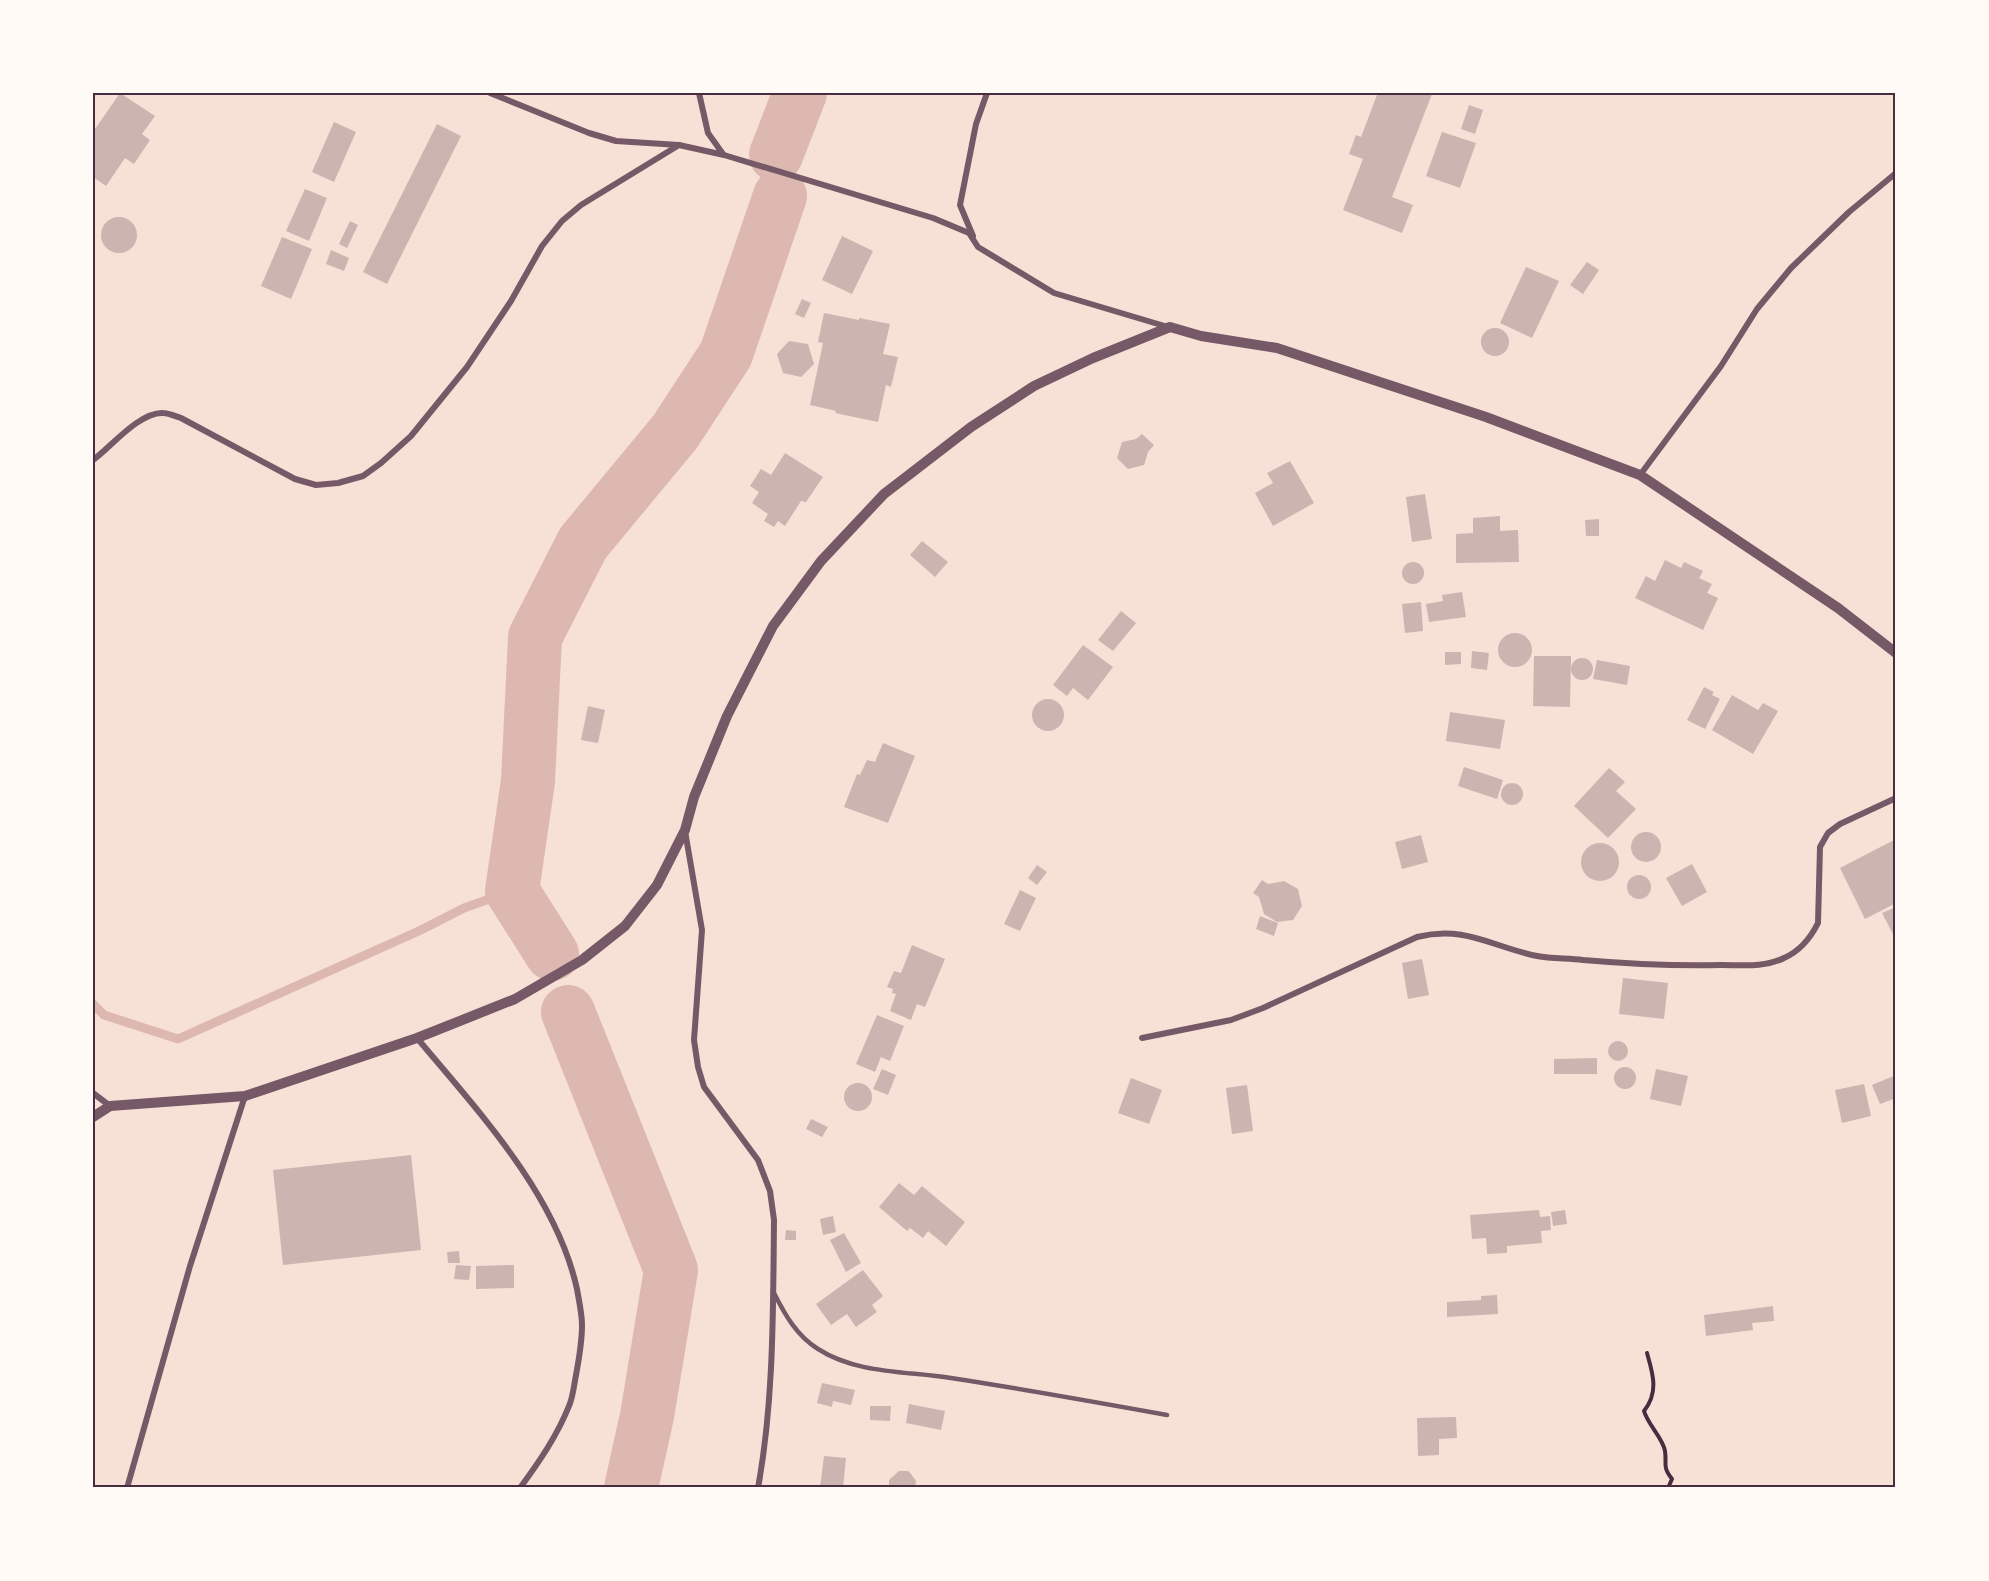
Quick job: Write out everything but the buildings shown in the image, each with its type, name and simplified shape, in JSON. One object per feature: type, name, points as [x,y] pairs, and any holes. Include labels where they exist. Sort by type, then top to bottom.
[{"type":"street","points":[[490,93],[589,133],[616,141],[679,146],[724,155],[933,218],[969,233],[978,247],[1054,293],[1201,336],[1277,348],[1485,417],[1640,475],[1838,608],[1896,653]]},
{"type":"street","points":[[699,93],[708,133],[724,155]]},
{"type":"street","points":[[978,247],[960,205],[976,124],[987,93]]},
{"type":"street","points":[[93,460],[134,425],[149,416],[162,413],[181,418],[295,479],[316,485],[338,483],[363,476],[381,464],[411,436],[467,367],[511,301],[542,246],[562,221],[581,205],[679,146]]},
{"type":"street","points":[[1640,475],[1721,366],[1757,309],[1791,268],[1849,212],[1896,173]]},
{"type":"street","points":[[93,1117],[110,1106],[245,1096],[417,1038],[515,999],[582,960],[625,926],[657,885],[685,830],[694,797],[726,716],[773,626],[821,561],[884,494],[971,427],[1034,386],[1093,358],[1170,327]]},
{"type":"street","points":[[1142,1038],[1232,1020],[1417,937],[1436,932],[1450,932],[1480,938],[1537,956],[1596,961],[1691,966],[1762,965],[1783,959],[1801,948],[1813,934],[1818,923],[1820,847],[1828,833],[1840,824],[1896,798]]},
{"type":"street","points":[[685,830],[702,930],[694,1040],[698,1067],[704,1087],[758,1160],[770,1191],[774,1220],[770,1398],[758,1488]]},
{"type":"street","points":[[417,1038],[493,1130],[531,1186],[553,1220],[567,1251],[574,1276],[582,1324],[578,1363],[570,1404],[543,1456],[520,1488]]},
{"type":"street","points":[[93,1093],[110,1106]]},
{"type":"street","points":[[127,1488],[190,1266],[245,1096]]},
{"type":"lane","points":[[773,1292],[786,1317],[804,1338],[819,1350],[862,1368],[922,1373],[1167,1414]]},
{"type":"path","points":[[1647,1353],[1654,1378],[1652,1401],[1644,1411],[1665,1449],[1664,1469],[1672,1479],[1668,1488]]},
{"type":"waterway","points":[[776,155],[800,93]]},
{"type":"waterway","points":[[552,954],[512,891],[528,781],[535,637],[583,543],[675,432],[726,354],[780,196]]},
{"type":"waterway","points":[[93,1004],[104,1015],[178,1039],[421,930],[464,908],[512,891]]},
{"type":"waterway","points":[[568,1012],[671,1270],[647,1416],[631,1488]]}]
